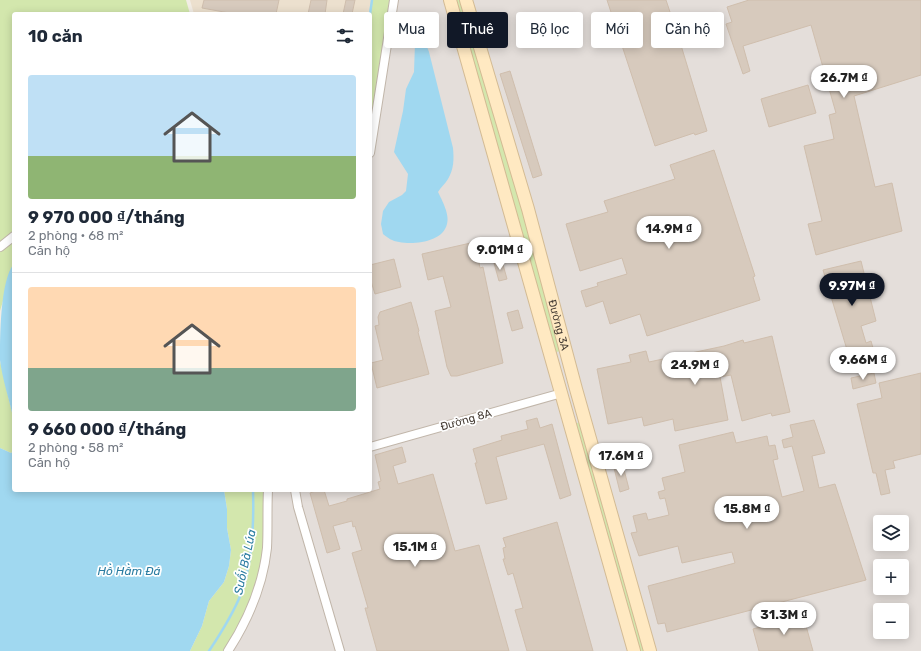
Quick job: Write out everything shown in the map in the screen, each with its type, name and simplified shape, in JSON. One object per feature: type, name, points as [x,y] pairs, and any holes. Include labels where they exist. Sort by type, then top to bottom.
[{"type":"street","points":[[372,126],[373,113],[394,0]]},
{"type":"street","name":"Đường 3A","points":[[450,0],[634,651]]},
{"type":"street","name":"Đường 3A","points":[[466,0],[528,209],[576,389],[650,651]]},
{"type":"street","points":[[0,247],[12,238]]},
{"type":"street","points":[[562,393],[576,389]]},
{"type":"street","name":"Đường 8A","points":[[372,446],[562,393]]},
{"type":"street","points":[[228,651],[240,632],[261,581],[267,548],[268,492]]},
{"type":"street","points":[[295,492],[298,506],[340,651]]},
{"type":"shaded area","points":[[190,0],[372,0],[370,12],[193,12]]},
{"type":"shaded area","points":[[372,0],[921,0],[921,651],[209,651],[252,492],[372,492],[372,12],[370,12]]},
{"type":"green space","points":[[0,0],[186,0],[189,12],[12,12],[12,271],[0,311]]},
{"type":"green space","points":[[372,0],[391,0],[389,12],[384,12],[384,44],[372,119],[372,12],[370,12]]},
{"type":"green space","points":[[455,0],[460,0],[464,12],[458,12]]},
{"type":"green space","points":[[469,48],[474,48],[523,210],[561,351],[556,352]]},
{"type":"green space","points":[[0,361],[12,412],[12,452],[0,448]]},
{"type":"green space","points":[[580,422],[645,651],[639,651],[575,424]]},
{"type":"green space","points":[[224,492],[264,492],[264,541],[255,589],[245,615],[225,651],[190,651],[202,626],[209,601],[224,582],[229,566],[231,550],[227,528],[227,509]]},
{"type":"water","points":[[415,48],[428,48],[453,148],[453,160],[450,175],[438,192],[445,208],[448,220],[444,230],[440,235],[427,241],[405,243],[394,241],[383,234],[381,224],[383,211],[389,202],[406,191],[408,174],[394,152],[406,89],[414,72]]},
{"type":"water","points":[[12,267],[12,413],[0,360],[3,295],[9,272]]},
{"type":"water","name":"Hồ Hầm Đá","points":[[0,448],[12,452],[12,492],[224,492],[227,509],[227,528],[231,550],[229,566],[224,582],[209,601],[202,626],[190,651],[0,651]]},
{"type":"building","points":[[204,0],[279,0],[276,12],[224,12],[202,8]]},
{"type":"building","points":[[311,0],[327,0],[325,12],[308,12]]},
{"type":"building","points":[[346,0],[355,0],[352,12],[343,12]]},
{"type":"building","points":[[607,0],[666,0],[670,12],[651,12],[651,48],[682,48],[707,131],[695,135],[694,133],[655,146],[623,48],[643,48],[643,12],[611,12]]},
{"type":"building","points":[[749,0],[921,0],[921,75],[854,96],[875,187],[892,183],[902,231],[816,255],[808,224],[822,221],[804,146],[834,139],[829,115],[836,113],[811,25],[743,46],[750,71],[743,74],[726,24],[732,22],[727,7]]},
{"type":"building","points":[[510,71],[542,175],[533,178],[500,74]]},
{"type":"building","points":[[808,85],[816,113],[769,127],[761,99]]},
{"type":"building","points":[[714,150],[755,276],[753,277],[760,300],[647,336],[640,314],[610,324],[603,301],[586,307],[581,291],[598,286],[597,283],[627,274],[622,258],[580,271],[566,224],[608,212],[604,201],[675,179],[670,165]]},
{"type":"building","points":[[475,242],[480,268],[483,267],[503,363],[457,376],[451,376],[447,367],[435,311],[451,307],[443,276],[428,280],[422,254]]},
{"type":"building","points":[[394,259],[401,287],[375,294],[372,284],[372,264]]},
{"type":"building","points":[[502,261],[507,279],[499,281],[494,263]]},
{"type":"building","points":[[861,261],[876,321],[861,326],[866,343],[871,341],[875,355],[851,363],[823,270]]},
{"type":"building","points":[[411,302],[429,374],[377,388],[372,363],[383,360],[375,326],[379,325],[378,317],[380,312]]},
{"type":"building","points":[[518,310],[523,328],[512,331],[507,313]]},
{"type":"building","points":[[772,336],[790,412],[772,416],[771,413],[742,421],[731,375],[720,377],[728,420],[675,431],[673,419],[644,426],[642,417],[608,424],[597,369],[631,362],[629,355],[646,351],[649,362],[724,346],[743,340],[744,343]]},
{"type":"building","points":[[874,373],[876,383],[853,389],[851,378]]},
{"type":"building","points":[[921,373],[921,454],[893,461],[895,468],[885,470],[890,493],[881,495],[876,473],[873,473],[857,404],[882,398],[879,383]]},
{"type":"building","points":[[537,418],[540,428],[552,424],[571,495],[560,499],[544,444],[496,457],[507,499],[486,504],[475,463],[477,463],[473,449],[502,440],[501,436],[528,429],[526,421]]},
{"type":"building","points":[[814,420],[825,453],[812,456],[819,488],[835,484],[866,580],[667,632],[665,623],[658,624],[648,586],[735,563],[732,552],[682,563],[678,546],[639,556],[631,533],[637,532],[633,516],[646,513],[648,520],[669,515],[665,498],[660,499],[658,492],[665,490],[662,478],[685,472],[679,445],[733,432],[736,443],[767,436],[769,446],[775,445],[778,459],[773,460],[782,497],[804,491],[792,446],[784,448],[782,440],[793,437],[790,425]]},
{"type":"building","points":[[402,447],[406,462],[393,466],[398,484],[433,474],[455,551],[479,545],[509,651],[377,651],[365,608],[368,608],[352,553],[362,550],[355,526],[353,527],[352,521],[333,526],[340,549],[327,553],[310,493],[325,492],[329,506],[380,489],[378,482],[381,481],[375,455]]},
{"type":"building","points":[[622,462],[629,489],[620,492],[613,464]]},
{"type":"building","points":[[557,522],[593,651],[527,651],[515,610],[523,608],[513,573],[508,575],[503,559],[505,559],[503,548],[506,547],[503,538]]},
{"type":"building","points":[[803,615],[813,651],[759,651],[753,629]]},
{"type":"waterway","name":"Suối Bà Lúa","points":[[370,12],[372,0]]},
{"type":"waterway","name":"Suối Bà Lúa","points":[[209,651],[234,609],[245,582],[252,543],[253,492]]}]
